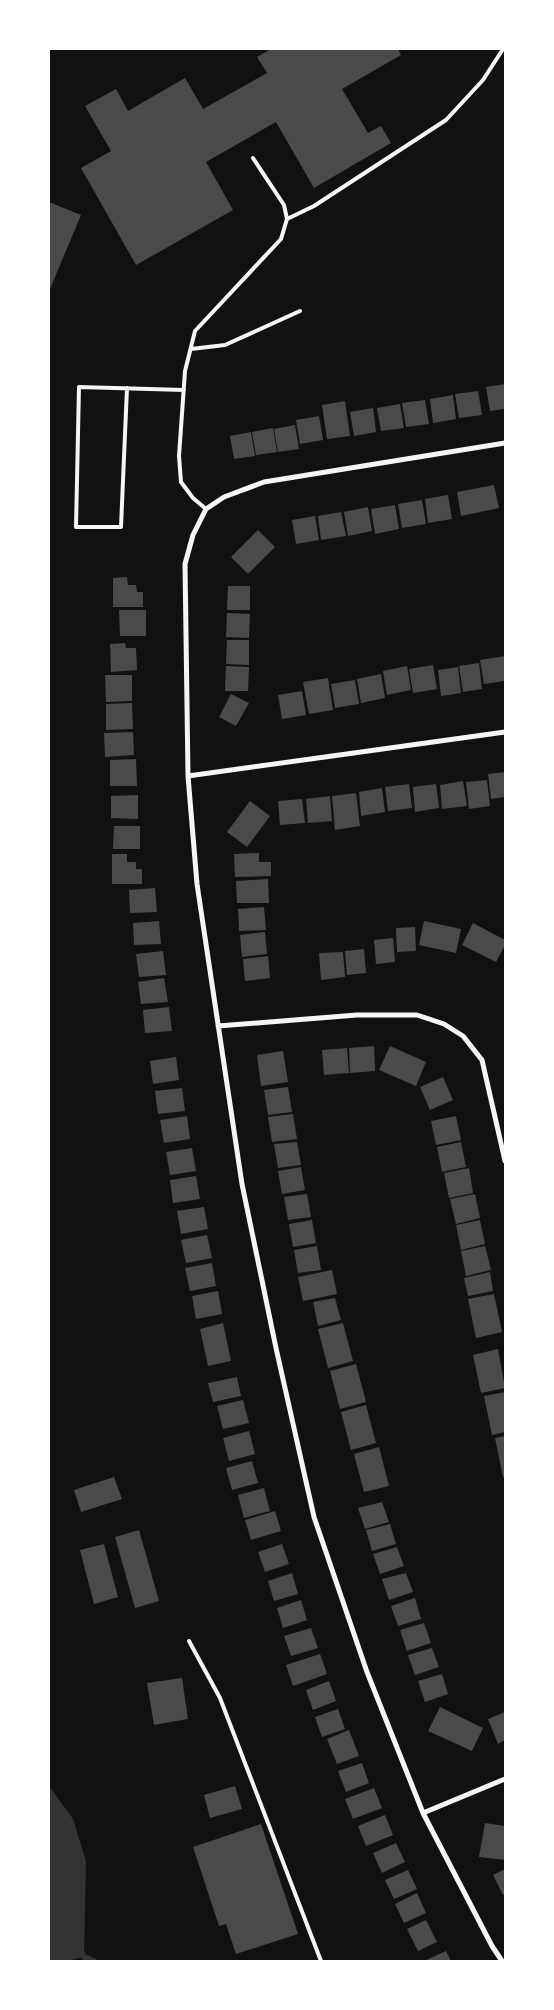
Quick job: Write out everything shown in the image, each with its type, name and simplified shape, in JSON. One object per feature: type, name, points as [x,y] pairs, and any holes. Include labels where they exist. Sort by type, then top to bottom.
[{"type":"street","points":[[502,1961],[492,1946],[424,1812],[367,1672],[314,1516],[242,1184],[197,884],[188,776],[185,564],[193,535],[206,509],[224,497],[264,482],[505,442]]},
{"type":"street","points":[[188,776],[505,732]]},
{"type":"street","points":[[218,1026],[357,1015],[417,1015],[444,1024],[463,1036],[482,1060],[505,1161]]},
{"type":"street","points":[[424,1812],[505,1779]]},
{"type":"lane","points":[[287,219],[314,206],[446,120],[484,80],[503,49]]},
{"type":"lane","points":[[206,509],[193,498],[182,482],[178,456],[185,371],[195,331],[281,238],[287,219],[284,205],[253,158]]},
{"type":"lane","points":[[191,349],[225,345],[300,311]]},
{"type":"lane","points":[[127,388],[121,527],[76,527],[79,387],[127,388],[184,390]]},
{"type":"lane","points":[[189,1641],[220,1698],[321,1961]]},
{"type":"shaded area","points":[[49,1786],[73,1819],[86,1861],[84,1957],[66,1961],[49,1961]]},
{"type":"building","points":[[271,49],[398,49],[401,55],[342,89],[368,133],[381,126],[391,143],[314,188],[276,122],[206,162],[233,210],[136,265],[81,168],[111,151],[85,106],[116,89],[128,111],[185,78],[203,109],[267,73],[257,57]]},
{"type":"building","points":[[49,202],[81,215],[50,289],[49,288]]},
{"type":"building","points":[[505,384],[505,409],[490,411],[486,387]]},
{"type":"building","points":[[478,391],[482,415],[459,418],[455,394]]},
{"type":"building","points":[[453,395],[456,419],[433,423],[430,399]]},
{"type":"building","points":[[425,400],[429,424],[406,427],[402,403]]},
{"type":"building","points":[[345,401],[350,436],[327,439],[322,405]]},
{"type":"building","points":[[400,404],[404,428],[381,431],[377,408]]},
{"type":"building","points":[[373,408],[376,432],[354,436],[350,412]]},
{"type":"building","points":[[319,416],[323,440],[300,444],[296,420]]},
{"type":"building","points":[[295,425],[299,449],[278,452],[274,429]]},
{"type":"building","points":[[273,428],[277,452],[256,455],[252,432]]},
{"type":"building","points":[[251,432],[255,456],[234,459],[230,436]]},
{"type":"building","points":[[494,485],[499,508],[461,516],[457,492]]},
{"type":"building","points":[[448,495],[452,519],[428,523],[425,499]]},
{"type":"building","points":[[422,500],[426,524],[402,528],[398,504]]},
{"type":"building","points":[[395,505],[399,529],[375,534],[371,509]]},
{"type":"building","points":[[368,507],[372,531],[348,536],[344,512]]},
{"type":"building","points":[[341,512],[346,536],[321,540],[318,516]]},
{"type":"building","points":[[315,516],[319,540],[296,544],[292,520]]},
{"type":"building","points":[[258,530],[275,547],[248,574],[231,557]]},
{"type":"building","points":[[127,577],[128,585],[136,585],[137,592],[143,592],[143,607],[113,607],[113,578]]},
{"type":"building","points":[[228,586],[250,586],[250,610],[227,610]]},
{"type":"building","points":[[119,610],[146,610],[146,636],[120,636]]},
{"type":"building","points":[[227,613],[250,614],[249,638],[226,637]]},
{"type":"building","points":[[227,640],[249,640],[249,665],[226,664]]},
{"type":"building","points":[[125,643],[126,648],[136,648],[137,670],[111,672],[110,644]]},
{"type":"building","points":[[505,656],[505,681],[484,684],[480,660]]},
{"type":"building","points":[[479,663],[482,689],[463,692],[459,666]]},
{"type":"building","points":[[433,665],[437,689],[413,693],[409,669]]},
{"type":"building","points":[[226,666],[249,667],[248,691],[225,691]]},
{"type":"building","points":[[407,666],[411,690],[387,695],[383,671]]},
{"type":"building","points":[[458,667],[461,693],[441,696],[438,670]]},
{"type":"building","points":[[381,674],[385,698],[361,703],[357,679]]},
{"type":"building","points":[[105,675],[132,675],[132,701],[106,702]]},
{"type":"building","points":[[328,678],[333,710],[309,714],[303,682]]},
{"type":"building","points":[[355,680],[359,704],[335,708],[331,684]]},
{"type":"building","points":[[302,691],[306,715],[282,719],[278,695]]},
{"type":"building","points":[[231,694],[249,703],[236,726],[219,717]]},
{"type":"building","points":[[132,703],[133,729],[106,730],[106,704]]},
{"type":"building","points":[[133,732],[134,755],[105,757],[104,733]]},
{"type":"building","points":[[136,759],[137,786],[110,786],[110,760]]},
{"type":"building","points":[[505,772],[505,797],[491,799],[488,774]]},
{"type":"building","points":[[487,780],[490,806],[469,809],[466,782]]},
{"type":"building","points":[[463,781],[467,806],[442,809],[440,785]]},
{"type":"building","points":[[409,784],[412,808],[388,811],[385,787]]},
{"type":"building","points":[[436,784],[439,808],[415,812],[413,787]]},
{"type":"building","points":[[382,788],[385,812],[361,816],[359,792]]},
{"type":"building","points":[[356,793],[360,826],[335,830],[332,796]]},
{"type":"building","points":[[138,795],[138,819],[111,818],[111,796]]},
{"type":"building","points":[[330,796],[332,821],[308,823],[306,799]]},
{"type":"building","points":[[302,799],[305,823],[280,825],[278,801]]},
{"type":"building","points":[[250,801],[270,816],[247,847],[227,832]]},
{"type":"building","points":[[114,826],[140,826],[140,849],[113,849]]},
{"type":"building","points":[[259,853],[259,862],[271,862],[271,876],[235,877],[234,854]]},
{"type":"building","points":[[112,854],[127,854],[127,862],[136,862],[136,869],[142,869],[142,884],[112,884]]},
{"type":"building","points":[[268,879],[269,903],[237,903],[236,881]]},
{"type":"building","points":[[155,888],[157,912],[130,913],[129,890]]},
{"type":"building","points":[[264,907],[266,930],[239,931],[238,909]]},
{"type":"building","points":[[159,921],[161,944],[134,945],[133,923]]},
{"type":"building","points":[[424,921],[461,929],[456,953],[419,945]]},
{"type":"building","points":[[473,923],[505,940],[505,945],[496,962],[462,945]]},
{"type":"building","points":[[415,927],[416,951],[397,952],[396,928]]},
{"type":"building","points":[[265,932],[267,954],[242,957],[240,935]]},
{"type":"building","points":[[393,938],[395,962],[376,964],[374,940]]},
{"type":"building","points":[[364,949],[366,973],[347,975],[345,951]]},
{"type":"building","points":[[163,951],[166,975],[139,977],[136,954]]},
{"type":"building","points":[[343,952],[345,977],[321,980],[319,953]]},
{"type":"building","points":[[268,956],[270,978],[245,981],[243,959]]},
{"type":"building","points":[[164,978],[168,1002],[141,1004],[138,982]]},
{"type":"building","points":[[169,1007],[172,1031],[145,1033],[143,1010]]},
{"type":"building","points":[[374,1046],[375,1071],[350,1073],[349,1048]]},
{"type":"building","points":[[390,1046],[426,1062],[416,1086],[379,1070]]},
{"type":"building","points":[[347,1048],[349,1073],[324,1075],[322,1050]]},
{"type":"building","points":[[283,1051],[288,1082],[261,1086],[257,1055]]},
{"type":"building","points":[[176,1057],[179,1080],[153,1084],[150,1061]]},
{"type":"building","points":[[443,1077],[453,1100],[430,1110],[420,1087]]},
{"type":"building","points":[[288,1087],[292,1112],[268,1115],[264,1090]]},
{"type":"building","points":[[182,1088],[185,1111],[158,1114],[155,1091]]},
{"type":"building","points":[[293,1114],[297,1139],[272,1142],[268,1117]]},
{"type":"building","points":[[187,1116],[190,1139],[164,1143],[160,1120]]},
{"type":"building","points":[[456,1116],[461,1140],[436,1145],[431,1121]]},
{"type":"building","points":[[297,1142],[301,1165],[278,1168],[274,1144]]},
{"type":"building","points":[[461,1142],[466,1167],[442,1172],[437,1147]]},
{"type":"building","points":[[192,1148],[196,1171],[170,1175],[166,1152]]},
{"type":"building","points":[[301,1167],[305,1190],[282,1194],[278,1171]]},
{"type":"building","points":[[469,1168],[473,1193],[449,1198],[444,1173]]},
{"type":"building","points":[[196,1176],[200,1199],[173,1203],[170,1180]]},
{"type":"building","points":[[307,1194],[311,1217],[288,1220],[284,1197]]},
{"type":"building","points":[[475,1194],[480,1218],[456,1224],[450,1199]]},
{"type":"building","points":[[204,1207],[208,1229],[181,1234],[177,1211]]},
{"type":"building","points":[[312,1220],[316,1243],[293,1247],[289,1224]]},
{"type":"building","points":[[480,1220],[485,1244],[461,1250],[456,1225]]},
{"type":"building","points":[[207,1235],[212,1258],[186,1263],[181,1240]]},
{"type":"building","points":[[317,1246],[321,1270],[298,1273],[294,1250]]},
{"type":"building","points":[[485,1246],[491,1270],[466,1276],[461,1251]]},
{"type":"building","points":[[212,1263],[216,1286],[190,1291],[185,1268]]},
{"type":"building","points":[[332,1270],[337,1294],[303,1301],[298,1277]]},
{"type":"building","points":[[490,1272],[493,1291],[468,1296],[464,1278]]},
{"type":"building","points":[[218,1291],[222,1314],[196,1319],[192,1296]]},
{"type":"building","points":[[494,1294],[502,1332],[476,1338],[468,1299]]},
{"type":"building","points":[[335,1298],[341,1320],[318,1326],[313,1302]]},
{"type":"building","points":[[223,1323],[231,1361],[208,1366],[200,1329]]},
{"type":"building","points":[[343,1323],[353,1361],[328,1368],[318,1329]]},
{"type":"building","points":[[498,1349],[505,1388],[481,1393],[473,1355]]},
{"type":"building","points":[[356,1364],[366,1402],[340,1409],[330,1371]]},
{"type":"building","points":[[237,1377],[241,1396],[213,1402],[208,1383]]},
{"type":"building","points":[[505,1392],[505,1432],[492,1435],[484,1396]]},
{"type":"building","points":[[243,1400],[249,1423],[223,1429],[217,1406]]},
{"type":"building","points":[[366,1405],[376,1443],[351,1450],[341,1412]]},
{"type":"building","points":[[249,1431],[255,1454],[229,1461],[223,1438]]},
{"type":"building","points":[[505,1436],[505,1477],[503,1477],[495,1438]]},
{"type":"building","points":[[379,1447],[389,1486],[364,1492],[354,1454]]},
{"type":"building","points":[[252,1461],[258,1483],[232,1490],[226,1468]]},
{"type":"building","points":[[114,1477],[122,1499],[81,1512],[74,1490]]},
{"type":"building","points":[[264,1488],[270,1511],[244,1518],[238,1495]]},
{"type":"building","points":[[382,1502],[389,1522],[365,1529],[358,1508]]},
{"type":"building","points":[[275,1511],[281,1531],[251,1540],[245,1520]]},
{"type":"building","points":[[390,1524],[396,1544],[372,1551],[366,1530]]},
{"type":"building","points":[[139,1530],[159,1601],[135,1608],[115,1537]]},
{"type":"building","points":[[104,1544],[118,1597],[94,1604],[80,1550]]},
{"type":"building","points":[[282,1544],[289,1564],[265,1572],[258,1552]]},
{"type":"building","points":[[397,1547],[404,1566],[380,1574],[373,1554]]},
{"type":"building","points":[[292,1573],[298,1594],[274,1601],[268,1581]]},
{"type":"building","points":[[406,1573],[413,1592],[389,1600],[382,1579]]},
{"type":"building","points":[[415,1598],[421,1619],[398,1626],[391,1606]]},
{"type":"building","points":[[301,1600],[307,1620],[283,1628],[277,1608]]},
{"type":"building","points":[[424,1623],[431,1643],[407,1651],[400,1630]]},
{"type":"building","points":[[311,1628],[318,1648],[291,1656],[284,1636]]},
{"type":"building","points":[[432,1648],[439,1667],[415,1675],[408,1655]]},
{"type":"building","points":[[320,1654],[327,1674],[293,1686],[286,1665]]},
{"type":"building","points":[[442,1674],[448,1694],[425,1702],[418,1681]]},
{"type":"building","points":[[182,1678],[188,1719],[154,1725],[147,1683]]},
{"type":"building","points":[[329,1681],[336,1701],[313,1710],[306,1690]]},
{"type":"building","points":[[440,1707],[483,1728],[472,1751],[428,1731]]},
{"type":"building","points":[[338,1709],[345,1729],[322,1737],[315,1717]]},
{"type":"building","points":[[505,1712],[505,1740],[498,1744],[488,1719]]},
{"type":"building","points":[[349,1730],[359,1756],[337,1764],[327,1739]]},
{"type":"building","points":[[362,1763],[369,1783],[346,1792],[338,1771]]},
{"type":"building","points":[[235,1786],[242,1809],[210,1818],[204,1795]]},
{"type":"building","points":[[374,1788],[382,1808],[353,1819],[345,1799]]},
{"type":"building","points":[[385,1815],[393,1835],[366,1846],[358,1826]]},
{"type":"building","points":[[485,1823],[505,1826],[505,1860],[479,1857]]},
{"type":"building","points":[[261,1824],[298,1934],[236,1954],[226,1924],[219,1926],[193,1847]]},
{"type":"building","points":[[396,1843],[405,1862],[382,1873],[373,1853]]},
{"type":"building","points":[[505,1869],[505,1894],[503,1895],[493,1875]]},
{"type":"building","points":[[408,1870],[417,1889],[394,1899],[385,1880]]},
{"type":"building","points":[[417,1893],[426,1913],[404,1923],[395,1904]]},
{"type":"building","points":[[426,1920],[437,1942],[418,1951],[407,1929]]},
{"type":"building","points":[[446,1951],[451,1961],[424,1961]]},
{"type":"waterway","points":[[80,1950],[84,1957],[94,1961]]}]
